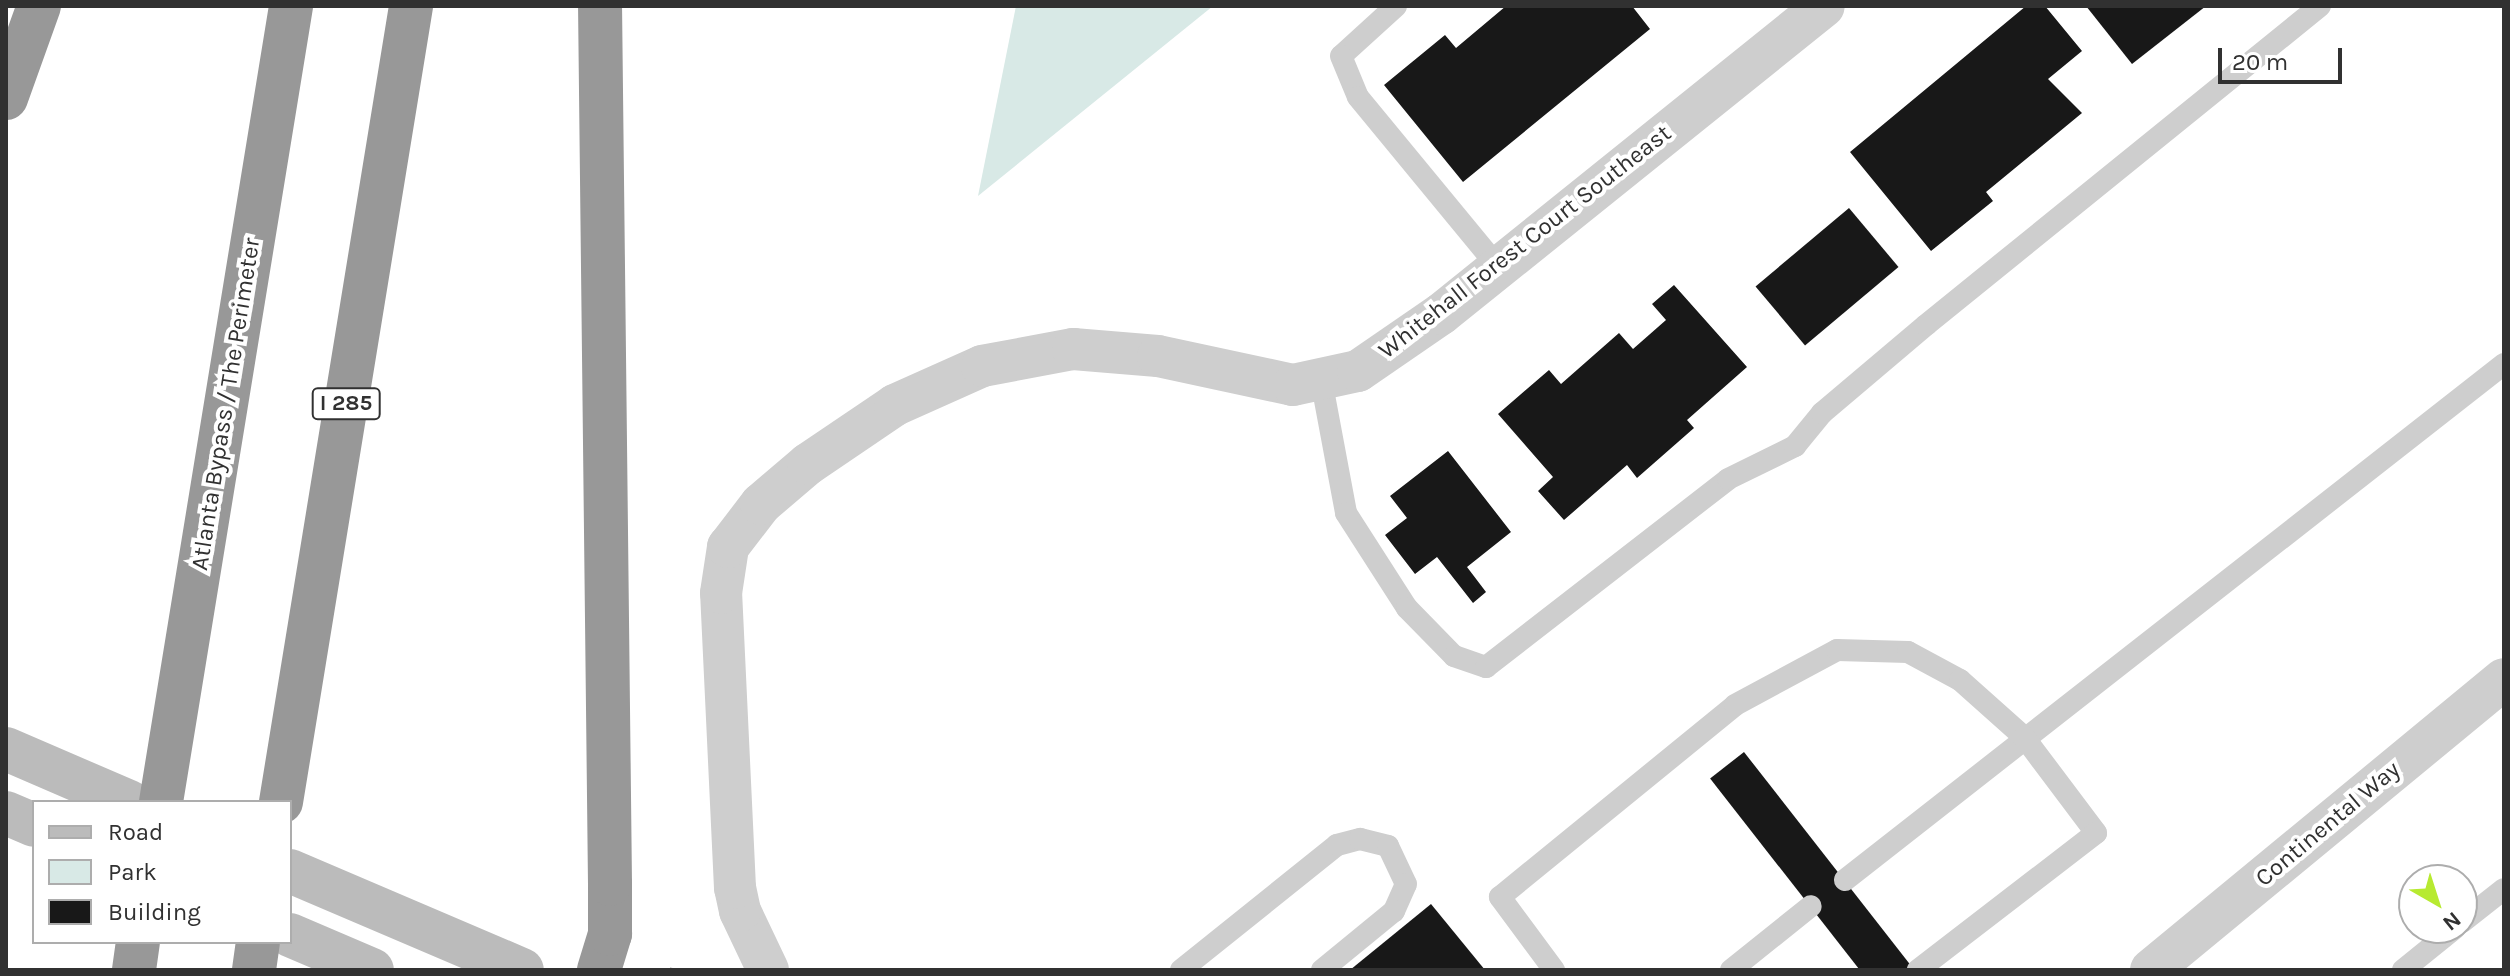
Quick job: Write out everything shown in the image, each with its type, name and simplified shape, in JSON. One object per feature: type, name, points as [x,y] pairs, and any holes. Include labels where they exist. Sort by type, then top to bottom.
[{"type":"highway","points":[[6,98],[39,6]]},
{"type":"highway","name":"Atlanta Bypass / The Perimeter","points":[[161,800],[291,6]]},
{"type":"highway","name":"I 285","points":[[281,800],[411,6]]},
{"type":"highway","points":[[599,970],[610,934],[600,6]]},
{"type":"highway","points":[[134,970],[138,944]]},
{"type":"highway","points":[[254,970],[258,944]]},
{"type":"street","name":"Whitehall Forest Court Southeast","points":[[768,970],[740,911],[735,888],[721,593],[728,547],[761,504],[808,464],[895,405],[982,366],[1073,349],[1158,356],[1293,385],[1358,371],[1498,267],[1824,6]]},
{"type":"street","name":"Continental Way","points":[[2151,970],[2504,679]]},
{"type":"street","points":[[6,749],[124,800]]},
{"type":"street","points":[[6,813],[32,824]]},
{"type":"street","points":[[292,872],[522,970]]},
{"type":"street","points":[[292,936],[372,970]]},
{"type":"lane","points":[[1396,6],[1341,56],[1358,97],[1498,267]]},
{"type":"lane","points":[[1321,379],[1346,513],[1407,608],[1454,656],[1486,667],[1728,479],[1795,446],[1822,413],[1926,325],[2320,6]]},
{"type":"lane","points":[[1845,880],[2504,364]]},
{"type":"lane","points":[[1554,970],[1500,897],[1735,705],[1837,650],[1908,652],[1960,680],[2024,737],[2096,833],[1918,970]]},
{"type":"lane","points":[[1181,970],[1337,845],[1360,839],[1388,846],[1406,884],[1394,911],[1322,970]]},
{"type":"lane","points":[[2478,909],[2504,889]]},
{"type":"lane","points":[[1731,970],[1811,906]]},
{"type":"lane","points":[[2403,970],[2435,944]]},
{"type":"green space","points":[[1016,6],[1213,6],[978,196]]},
{"type":"building","points":[[1506,6],[1632,6],[1650,29],[1463,182],[1384,85],[1445,35],[1456,48]]},
{"type":"building","points":[[2026,6],[2045,6],[2082,51],[2048,79],[2082,113],[1986,192],[1993,201],[1931,251],[1850,152]]},
{"type":"building","points":[[2086,6],[2206,6],[2132,64]]},
{"type":"building","points":[[1849,208],[1898,267],[1805,345],[1756,286]]},
{"type":"building","points":[[1674,285],[1747,367],[1687,420],[1694,428],[1637,478],[1627,465],[1564,520],[1538,491],[1553,477],[1498,414],[1549,370],[1561,384],[1619,333],[1633,349],[1666,320],[1652,304]]},
{"type":"building","points":[[1448,451],[1511,532],[1467,567],[1486,592],[1473,603],[1437,557],[1415,574],[1385,535],[1407,518],[1390,496]]},
{"type":"building","points":[[1744,752],[1914,970],[1860,970],[1710,778]]},
{"type":"building","points":[[1431,904],[1485,970],[1350,970]]}]
